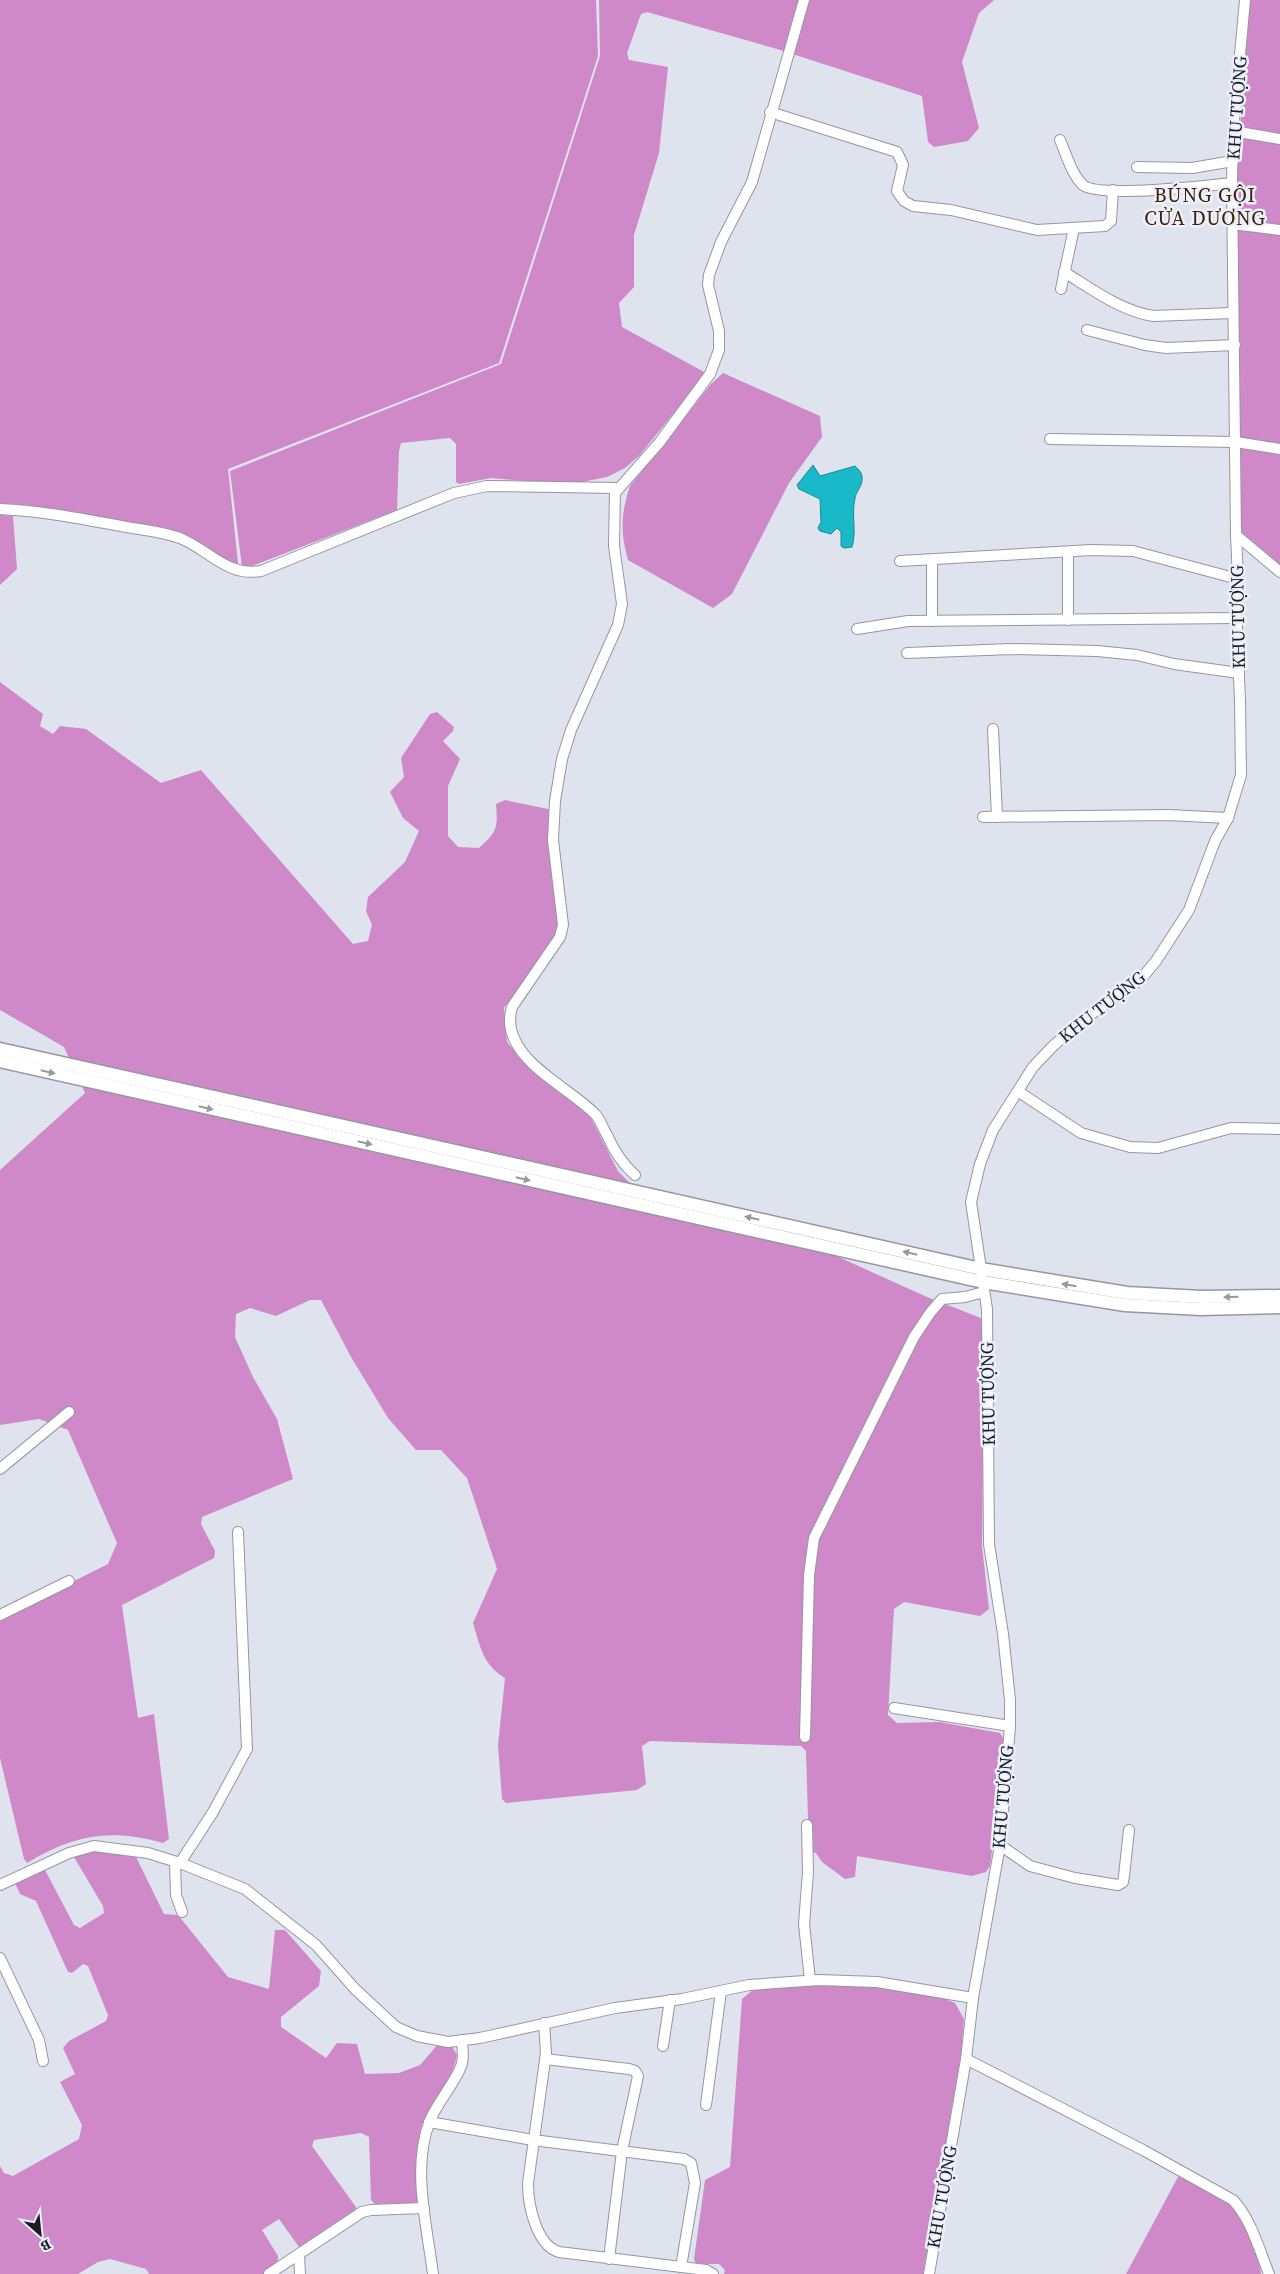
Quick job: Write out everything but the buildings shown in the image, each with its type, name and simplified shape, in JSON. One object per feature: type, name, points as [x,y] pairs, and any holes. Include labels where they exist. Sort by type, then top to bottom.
[{"type":"main road","points":[[0,1049],[983,1281],[1202,1298],[1280,1296]]},
{"type":"main road","points":[[0,1061],[983,1281],[1125,1305],[1201,1309],[1280,1307]]},
{"type":"street","points":[[616,493],[659,443],[713,368],[719,350],[719,331],[708,285],[709,275],[721,242],[752,182],[770,112],[804,0]]},
{"type":"street","name":"KHU TƯỢNG","points":[[929,2274],[966,2059],[973,1998],[1000,1845],[1010,1726],[1010,1700],[1003,1634],[989,1544],[987,1309],[972,1202],[980,1164],[993,1130],[1034,1067],[1053,1046],[1084,1019],[1141,979],[1150,969],[1189,910],[1215,842],[1228,818],[1241,775],[1236,618],[1238,579],[1232,184],[1233,131],[1245,0]]},
{"type":"street","points":[[770,112],[897,152],[903,165],[897,187],[899,195],[904,201],[913,206],[951,210],[1037,230],[1074,228],[1110,225],[1113,190]]},
{"type":"street","points":[[1233,131],[1280,139]]},
{"type":"street","points":[[1060,140],[1078,180],[1084,186],[1113,190],[1165,189],[1232,184]]},
{"type":"street","points":[[1137,167],[1192,168],[1233,161]]},
{"type":"street","points":[[1233,224],[1280,230]]},
{"type":"street","points":[[1061,290],[1074,228]]},
{"type":"street","points":[[1064,272],[1105,296],[1142,314],[1152,316],[1233,313]]},
{"type":"street","points":[[1087,330],[1152,346],[1235,346]]},
{"type":"street","points":[[1050,439],[1236,442],[1280,448]]},
{"type":"street","points":[[0,509],[74,517],[166,534],[197,546],[223,566],[239,572],[252,573],[261,572],[454,493],[478,488],[612,486],[615,488],[614,546],[622,604],[618,624],[572,730],[562,759],[556,801],[553,840],[563,925],[560,937],[512,1007],[508,1018],[510,1030],[523,1052],[550,1079],[597,1117],[616,1154],[635,1175]]},
{"type":"street","points":[[1236,535],[1280,572]]},
{"type":"street","points":[[900,561],[1068,552],[1133,551],[1238,579]]},
{"type":"street","points":[[1068,552],[1068,620]]},
{"type":"street","points":[[932,560],[932,621]]},
{"type":"street","points":[[857,629],[884,623],[932,621],[1236,618]]},
{"type":"street","points":[[907,653],[1012,649],[1104,652],[1137,655],[1174,664],[1239,673]]},
{"type":"street","points":[[993,729],[997,817]]},
{"type":"street","points":[[983,818],[1168,815],[1228,818]]},
{"type":"street","points":[[1019,1092],[1081,1133],[1130,1147],[1158,1148],[1231,1128],[1280,1129]]},
{"type":"street","points":[[805,1737],[808,1576],[814,1538],[886,1391],[930,1313],[942,1299],[965,1297],[983,1281]]},
{"type":"street","points":[[0,1469],[69,1412]]},
{"type":"street","points":[[182,1912],[176,1895],[178,1862],[213,1812],[247,1749],[238,1532]]},
{"type":"street","points":[[0,1615],[69,1581]]},
{"type":"street","points":[[894,1708],[1010,1726]]},
{"type":"street","points":[[807,1826],[808,1872],[804,1924],[810,1980]]},
{"type":"street","points":[[1000,1845],[1030,1866],[1075,1878],[1118,1885],[1122,1882],[1124,1876],[1129,1830]]},
{"type":"street","points":[[0,1885],[69,1853],[94,1846],[148,1853],[178,1862],[245,1889],[316,1946],[354,1989],[396,2027],[418,2036],[448,2042],[615,2008],[749,1985],[810,1980],[877,1982],[973,1998]]},
{"type":"street","points":[[0,1958],[39,2040],[43,2061]]},
{"type":"street","points":[[706,2105],[721,1991]]},
{"type":"street","points":[[663,2046],[670,2000]]},
{"type":"street","points":[[544,2023],[545,2059],[533,2140],[528,2197],[546,2244],[552,2250],[559,2252],[706,2270],[713,2274]]},
{"type":"street","points":[[433,2274],[424,2208],[423,2146],[429,2122],[462,2064],[462,2040]]},
{"type":"street","points":[[545,2059],[635,2071],[638,2076],[622,2151],[609,2259]]},
{"type":"street","points":[[966,2059],[1143,2150],[1233,2200],[1240,2207],[1248,2222],[1269,2274]]},
{"type":"street","points":[[429,2122],[533,2140],[684,2159],[691,2163],[695,2183],[681,2267]]},
{"type":"street","points":[[269,2274],[362,2212],[424,2208]]},
{"type":"street","points":[[299,2255],[300,2274]]},
{"type":"shaded area","points":[[0,0],[596,0],[598,56],[499,363],[228,469],[239,572],[166,534],[0,504]]},
{"type":"shaded area","points":[[599,0],[994,0],[979,13],[962,62],[979,128],[968,141],[934,147],[928,142],[922,96],[777,49],[647,12],[641,14],[627,53],[629,60],[668,67],[659,153],[634,235],[634,287],[619,303],[622,327],[706,373],[639,456],[625,468],[607,477],[582,482],[545,483],[491,478],[459,484],[456,482],[456,444],[450,438],[401,443],[399,451],[397,510],[247,568],[242,567],[230,471],[501,364],[600,56]]},
{"type":"shaded area","points":[[1250,0],[1280,0],[1280,569],[1241,532],[1237,166]]},
{"type":"shaded area","points":[[723,373],[820,416],[822,437],[789,483],[732,594],[713,608],[628,560],[623,531],[623,514],[630,486],[711,384]]},
{"type":"shaded area","points":[[0,515],[13,516],[17,569],[0,585]]},
{"type":"shaded area","points":[[0,682],[43,714],[40,726],[53,734],[60,726],[86,729],[161,783],[201,770],[353,944],[368,941],[372,925],[366,911],[368,897],[405,862],[419,831],[403,818],[390,792],[404,777],[401,758],[430,714],[437,712],[454,727],[453,731],[443,741],[460,759],[448,786],[448,836],[458,847],[479,848],[485,842],[495,829],[497,819],[496,804],[505,800],[548,809],[551,814],[560,915],[557,936],[504,1008],[507,1042],[531,1070],[589,1114],[618,1171],[630,1183],[779,1230],[927,1297],[981,1318],[984,1331],[982,1546],[989,1609],[980,1616],[904,1602],[894,1609],[888,1715],[897,1723],[940,1722],[1000,1733],[1006,1743],[990,1866],[986,1872],[972,1876],[857,1856],[855,1877],[845,1879],[822,1862],[816,1853],[809,1852],[806,1751],[801,1746],[650,1741],[642,1746],[646,1784],[637,1790],[506,1803],[502,1799],[498,1745],[505,1678],[487,1661],[480,1647],[473,1623],[497,1569],[467,1478],[441,1450],[416,1450],[388,1418],[351,1357],[321,1300],[310,1300],[276,1316],[250,1308],[236,1314],[235,1337],[253,1377],[277,1419],[293,1479],[202,1517],[201,1524],[215,1551],[214,1558],[122,1605],[138,1718],[154,1714],[169,1839],[163,1843],[126,1836],[92,1837],[60,1846],[27,1863],[24,1859],[0,1758],[0,1618],[108,1564],[117,1543],[68,1430],[39,1419],[0,1425],[0,1170],[85,1093],[64,1047],[0,1010]]},
{"type":"shaded area","points":[[90,1850],[135,1855],[164,1914],[178,1915],[228,1977],[269,1989],[275,1930],[285,1930],[321,1971],[319,1986],[281,2017],[281,2027],[326,2058],[337,2043],[357,2044],[365,2074],[399,2073],[420,2065],[439,2043],[451,2045],[457,2055],[455,2065],[428,2111],[419,2138],[417,2158],[419,2197],[416,2203],[375,2204],[371,2200],[369,2137],[361,2133],[314,2140],[312,2146],[356,2207],[355,2212],[304,2247],[299,2247],[279,2219],[262,2230],[278,2256],[276,2265],[263,2274],[149,2274],[146,2269],[110,2259],[98,2262],[78,2274],[0,2274],[0,2166],[4,2173],[13,2176],[79,2139],[82,2125],[60,2082],[75,2074],[63,2048],[69,2041],[106,2021],[108,2015],[88,1966],[83,1964],[72,1973],[68,1972],[36,1901],[20,1894],[14,1881],[39,1868],[45,1870],[74,1925],[80,1928],[104,1913],[103,1906],[74,1857]]},
{"type":"shaded area","points":[[810,1984],[874,1986],[930,1993],[955,2003],[964,2019],[961,2055],[923,2274],[724,2274],[725,2270],[719,2264],[696,2264],[694,2259],[705,2180],[730,2167],[742,1999],[754,1989]]},
{"type":"shaded area","points":[[1179,2175],[1217,2194],[1232,2207],[1253,2246],[1261,2274],[1126,2274]]},
{"type":"water","points":[[813,465],[820,476],[855,466],[861,474],[862,482],[854,504],[852,547],[844,548],[841,546],[841,532],[837,528],[831,534],[820,531],[818,528],[821,522],[820,499],[799,489],[797,485]]},
{"type":"district","name":"BÚNG GỘI CỬA DƯƠNG","points":[[1205,206]]}]
